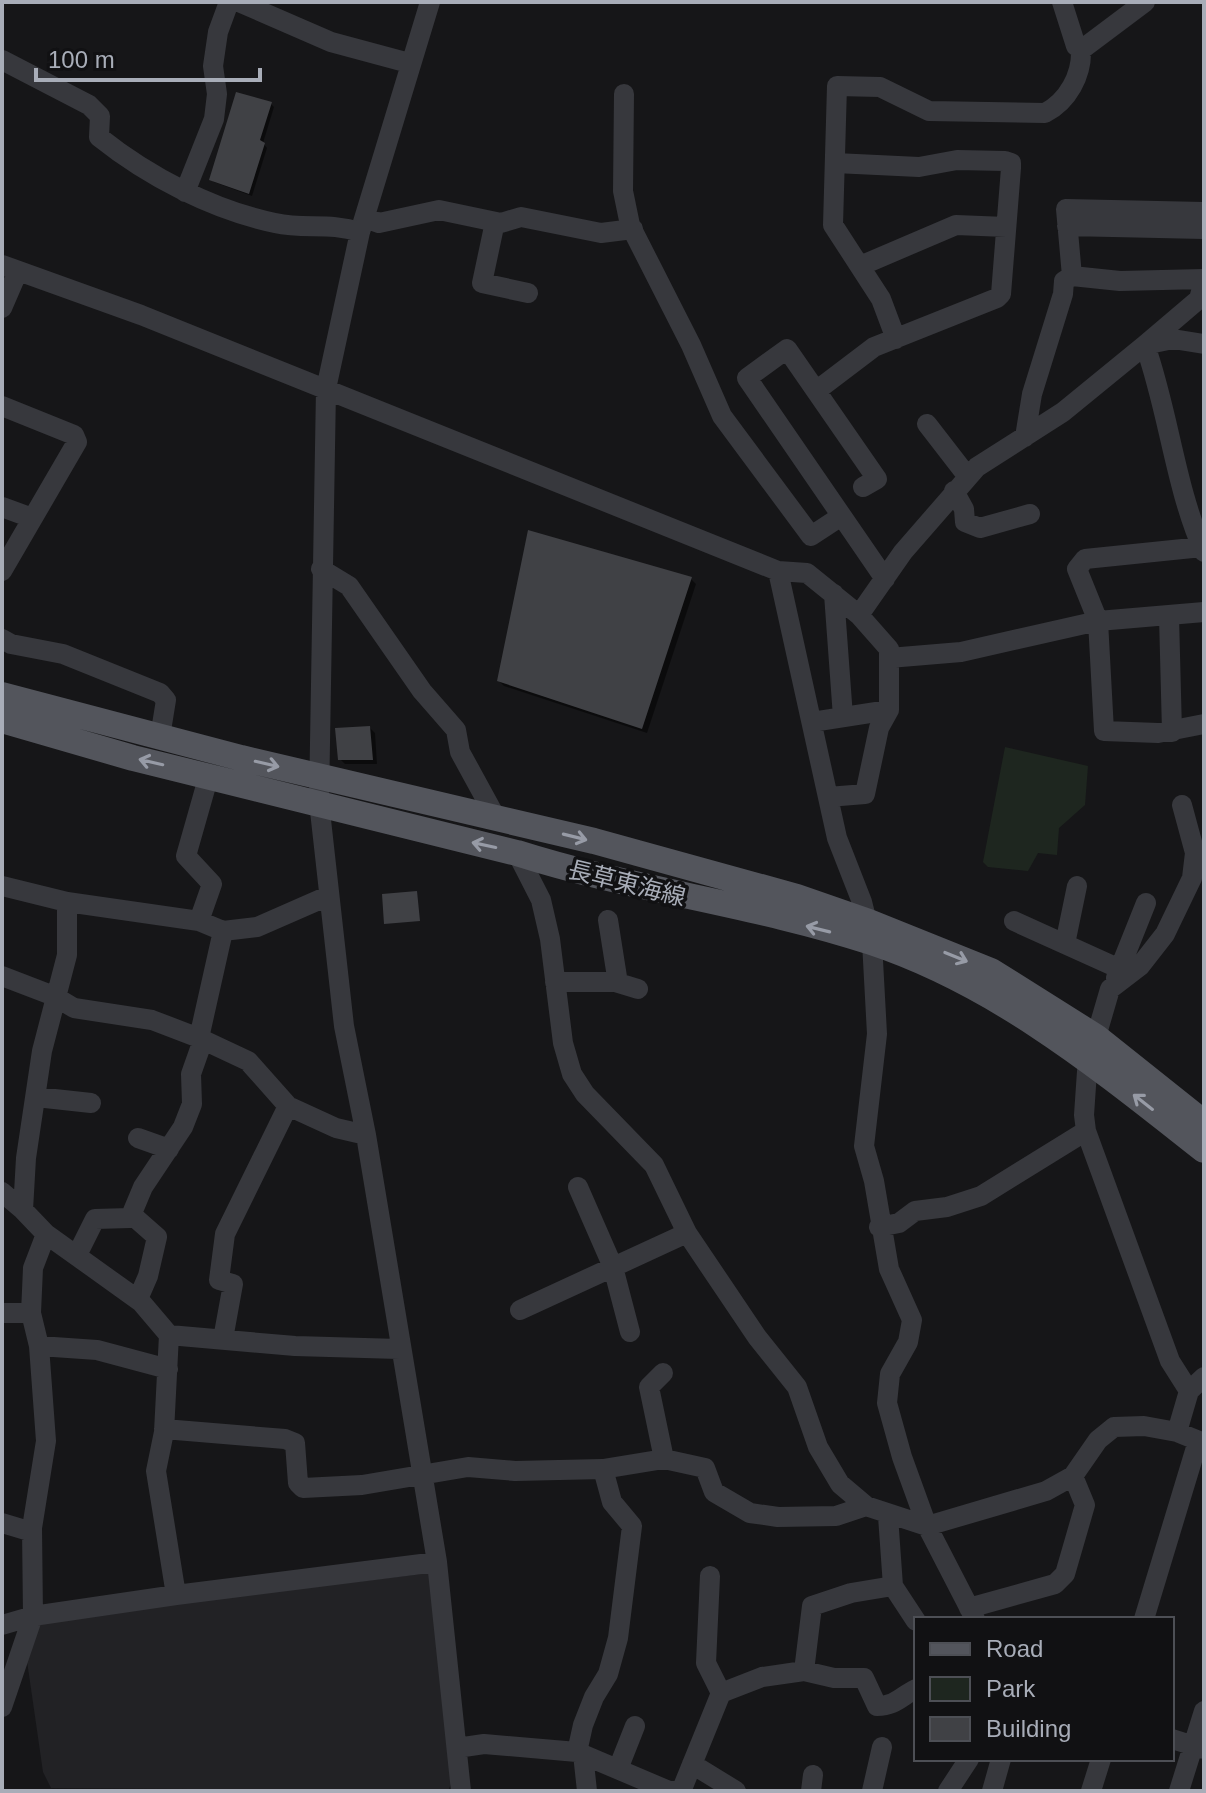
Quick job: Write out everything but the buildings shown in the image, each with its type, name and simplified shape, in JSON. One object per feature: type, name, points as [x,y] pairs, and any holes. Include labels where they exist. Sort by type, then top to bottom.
[{"type":"main road","name":"長草東海線","points":[[2,695],[160,737],[571,870],[870,932],[991,971],[1092,1047],[1204,1123]]},
{"type":"main road","name":"長草東海線","points":[[2,720],[209,775],[495,816],[797,897],[870,932]]},
{"type":"main road","name":"長草東海線","points":[[1092,1047],[1204,1150]]},
{"type":"street","points":[[185,192],[214,119],[217,94],[213,66],[218,32],[229,2]]},
{"type":"street","points":[[239,2],[331,42],[409,63]]},
{"type":"street","points":[[430,2],[409,63],[363,225],[326,389],[319,789],[344,1026],[366,1135],[399,1349],[437,1562],[457,1748],[458,1787]]},
{"type":"street","points":[[1062,2],[1076,46],[1081,50]]},
{"type":"street","points":[[1081,50],[1145,2]]},
{"type":"street","points":[[896,339],[881,299],[833,225],[837,86],[880,87],[929,111],[1045,113],[1080,76],[1081,50]]},
{"type":"street","points":[[2,60],[89,105],[100,116],[99,137],[185,192],[277,224],[363,225],[439,210],[495,222],[521,217],[601,233],[633,229]]},
{"type":"street","points":[[624,94],[623,191],[633,229],[691,345],[722,416],[811,536],[840,517]]},
{"type":"street","points":[[816,391],[874,347],[1001,294],[1011,163],[957,160],[919,167],[835,163]]},
{"type":"street","points":[[1072,276],[1066,209],[1204,212]]},
{"type":"street","points":[[495,222],[482,283],[528,293]]},
{"type":"street","points":[[860,266],[956,225],[1006,227]]},
{"type":"street","points":[[1067,226],[1204,229]]},
{"type":"street","points":[[2,308],[10,268],[326,389],[363,407],[652,522],[695,535],[778,571],[807,573],[859,615],[889,649],[889,710],[879,728],[865,794],[828,797]]},
{"type":"street","points":[[859,615],[977,467],[1025,437],[1145,345],[1199,299],[1203,284],[1081,280],[1072,276]]},
{"type":"street","points":[[1025,437],[1032,394],[1063,294],[1064,281],[1072,276]]},
{"type":"street","points":[[1145,345],[1173,339],[1204,344]]},
{"type":"street","points":[[1145,345],[1198,518],[1203,550],[1085,559],[1077,569],[1098,621],[1104,731],[1172,732],[1204,724]]},
{"type":"street","points":[[863,487],[877,479],[787,349],[747,378],[885,579]]},
{"type":"street","points":[[2,406],[74,435],[77,442],[2,571]]},
{"type":"street","points":[[927,424],[961,484],[965,522],[980,528],[1030,514]]},
{"type":"street","points":[[2,507],[32,518]]},
{"type":"street","points":[[321,569],[349,586],[413,679],[456,730],[460,752],[495,816]]},
{"type":"street","points":[[778,571],[837,838],[870,932],[877,1034],[864,1146],[874,1181],[879,1227],[889,1269],[912,1320],[908,1342],[890,1374],[887,1403],[902,1457],[927,1526],[972,1614],[1055,1584],[1065,1574],[1085,1505],[1073,1476]]},
{"type":"street","points":[[834,594],[843,717]]},
{"type":"street","points":[[889,658],[961,652],[1098,621],[1204,612]]},
{"type":"street","points":[[1169,616],[1172,732]]},
{"type":"street","points":[[2,639],[11,644],[63,654],[160,693],[166,700],[160,737]]},
{"type":"street","points":[[812,722],[889,710]]},
{"type":"street","points":[[199,921],[212,884],[186,856],[209,775]]},
{"type":"street","points":[[1110,989],[1140,966],[1165,934],[1192,878],[1195,853],[1182,805]]},
{"type":"street","points":[[517,853],[541,900],[563,1043],[572,1074],[585,1094],[654,1165],[687,1233],[757,1337],[797,1387],[818,1447],[840,1484],[866,1506],[888,1516],[927,1526],[1046,1491],[1073,1476],[1098,1440],[1114,1427],[1130,1424],[1177,1432],[1201,1442],[1145,1617]]},
{"type":"street","points":[[2,886],[67,902],[199,921],[223,931],[257,927],[328,896]]},
{"type":"street","points":[[1065,944],[1077,886]]},
{"type":"street","points":[[23,1210],[26,1158],[42,1051],[67,955],[67,902]]},
{"type":"street","points":[[1146,903],[1110,989],[1092,1047],[1086,1131],[1170,1361],[1196,1384],[1177,1432]]},
{"type":"street","points":[[608,920],[617,977],[615,982]]},
{"type":"street","points":[[1014,921],[1120,969]]},
{"type":"street","points":[[132,1215],[143,1187],[169,1149],[192,1104],[191,1074],[223,931]]},
{"type":"street","points":[[2,976],[54,996],[74,1008],[152,1020],[201,1039],[248,1061],[288,1106],[336,1128],[366,1135]]},
{"type":"street","points":[[555,982],[615,982],[638,989]]},
{"type":"street","points":[[36,1097],[91,1103]]},
{"type":"street","points":[[223,1339],[233,1284],[219,1280],[225,1234],[288,1106]]},
{"type":"street","points":[[879,1227],[899,1223],[915,1211],[947,1207],[981,1196],[1086,1131]]},
{"type":"street","points":[[138,1138],[169,1149]]},
{"type":"street","points":[[578,1187],[613,1267],[630,1332]]},
{"type":"street","points":[[2,1192],[46,1234],[138,1299],[169,1335],[164,1429],[156,1471],[176,1595]]},
{"type":"street","points":[[77,1255],[95,1219],[132,1215],[157,1237],[148,1276],[138,1299]]},
{"type":"street","points":[[520,1310],[687,1233]]},
{"type":"street","points":[[2,1707],[33,1616],[32,1532],[46,1441],[39,1346],[31,1313],[33,1268],[46,1234]]},
{"type":"street","points":[[2,1313],[31,1313]]},
{"type":"street","points":[[169,1335],[399,1349]]},
{"type":"street","points":[[39,1346],[97,1350],[168,1369]]},
{"type":"street","points":[[663,1373],[649,1387],[664,1459]]},
{"type":"street","points":[[164,1429],[285,1439],[295,1443],[298,1483],[303,1488],[362,1485],[468,1467],[515,1471],[603,1469],[664,1459],[705,1468],[714,1492],[750,1513],[836,1516],[866,1506]]},
{"type":"street","points":[[587,1791],[580,1753],[583,1725],[594,1697],[608,1674],[618,1638],[632,1526],[612,1502],[603,1469]]},
{"type":"street","points":[[888,1516],[893,1586],[914,1618]]},
{"type":"street","points":[[2,1523],[32,1532]]},
{"type":"street","points":[[2,1625],[33,1616],[176,1595],[437,1562]]},
{"type":"street","points":[[710,1576],[706,1663],[721,1693]]},
{"type":"street","points":[[804,1671],[812,1606],[851,1593],[893,1586]]},
{"type":"street","points":[[457,1748],[484,1744],[580,1753],[671,1791],[682,1789],[721,1693],[762,1677],[804,1671],[834,1678],[864,1678],[877,1706],[901,1702],[907,1687]]},
{"type":"street","points":[[1179,1791],[1199,1747],[1204,1711]]},
{"type":"street","points":[[618,1769],[635,1726]]},
{"type":"street","points":[[1174,1740],[1199,1747]]},
{"type":"street","points":[[872,1791],[882,1747]]},
{"type":"street","points":[[948,1791],[968,1761]]},
{"type":"street","points":[[992,1791],[1000,1761]]},
{"type":"street","points":[[1091,1791],[1100,1761]]},
{"type":"street","points":[[692,1764],[736,1791]]},
{"type":"shaded area","points":[[430,1573],[454,1777],[448,1791],[51,1788],[43,1772],[27,1661],[41,1619]]},
{"type":"green space","points":[[1005,747],[1088,766],[1085,805],[1059,828],[1057,855],[1038,853],[1028,871],[988,867],[983,862]]}]
